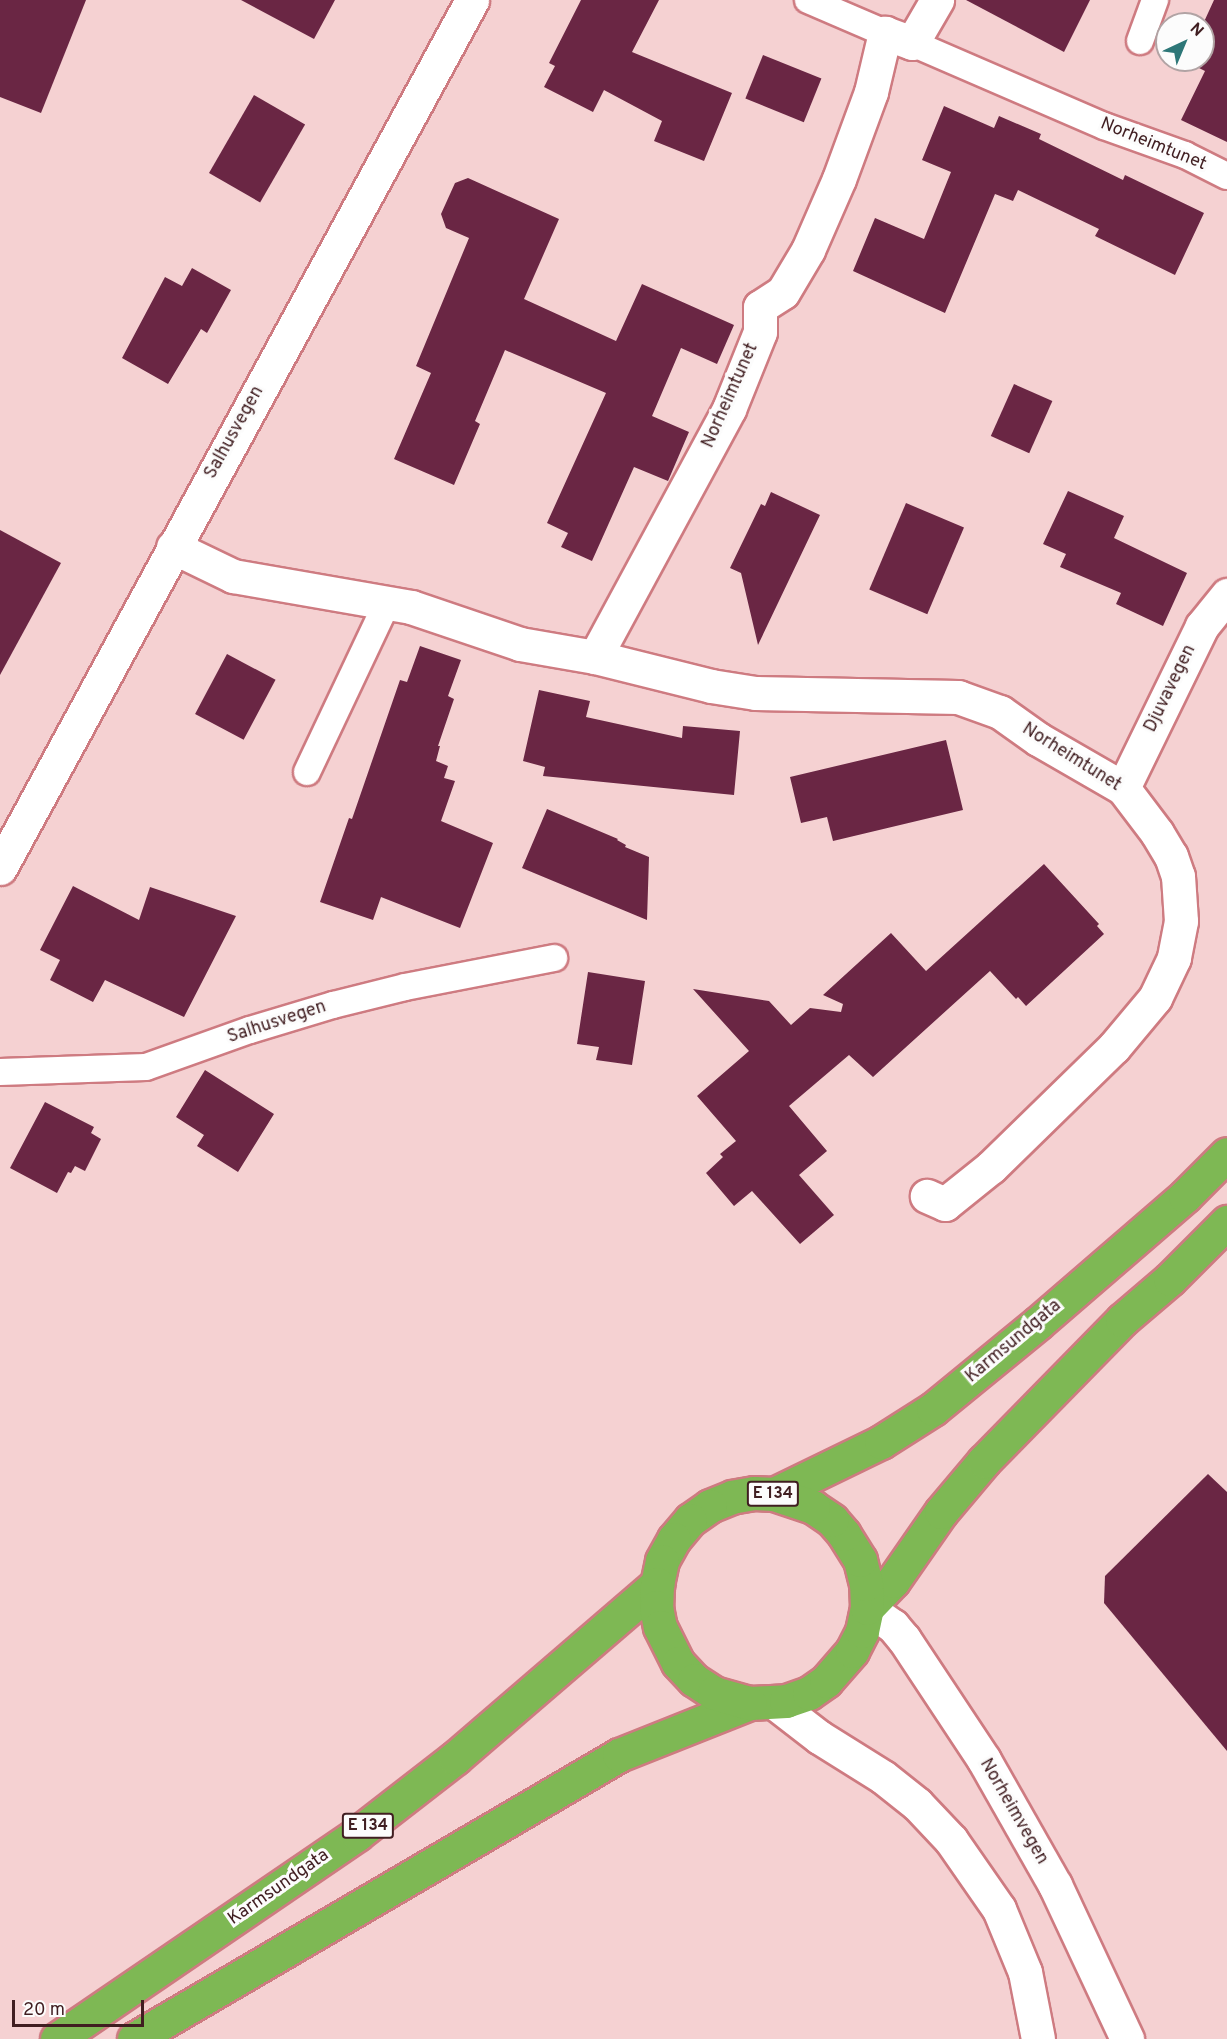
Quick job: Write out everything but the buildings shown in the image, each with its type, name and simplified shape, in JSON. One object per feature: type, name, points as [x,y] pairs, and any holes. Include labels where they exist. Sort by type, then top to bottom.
[{"type":"highway","name":"Karmsundgata","points":[[774,1494],[881,1442],[933,1409],[1038,1323],[1185,1196],[1227,1154]]},
{"type":"highway","name":"E 134","points":[[867,1608],[893,1581],[955,1494],[984,1461],[1122,1320],[1170,1279],[1227,1222]]},
{"type":"highway","name":"E 134","points":[[134,2039],[619,1755],[763,1703],[809,1693],[826,1682],[841,1667],[862,1631],[867,1608],[866,1584],[860,1560],[844,1534],[832,1520],[813,1507],[774,1494],[754,1493],[732,1497],[710,1506],[690,1520],[674,1539],[662,1561],[657,1584],[656,1607],[660,1627],[678,1663],[694,1680],[714,1693],[763,1703]]},
{"type":"highway","name":"Karmsundgata","points":[[57,2039],[357,1834],[455,1758],[657,1584]]},
{"type":"street","name":"Salhusvegen","points":[[0,868],[472,0]]},
{"type":"street","name":"Norheimtunet","points":[[595,657],[734,399],[760,332],[760,307],[783,292],[808,250],[839,179],[871,92],[899,38],[937,0]]},
{"type":"street","name":"Norheimtunet","points":[[173,547],[233,576],[411,607],[520,644],[595,657],[711,686],[755,693],[958,697],[1000,712],[1038,739],[1123,788],[1157,833],[1171,856],[1178,876],[1181,921],[1174,957],[1155,998],[1114,1047],[991,1167],[945,1204],[927,1196]]},
{"type":"street","name":"Djuvavegen","points":[[1123,788],[1202,626],[1227,595]]},
{"type":"street","name":"Norheimvegen","points":[[867,1608],[893,1626],[904,1639],[984,1760],[1055,1885],[1127,2039]]},
{"type":"street","points":[[763,1703],[883,1777],[917,1804],[951,1840],[999,1910],[1025,1972],[1038,2039]]},
{"type":"lane","name":"Norheimtunet","points":[[808,0],[1104,126],[1185,155],[1227,176]]},
{"type":"lane","points":[[1140,40],[1155,0]]},
{"type":"lane","points":[[307,772],[387,603]]},
{"type":"lane","name":"Salhusvegen","points":[[0,1072],[101,1071],[146,1067],[250,1030],[333,1005],[405,987],[554,958]]}]
